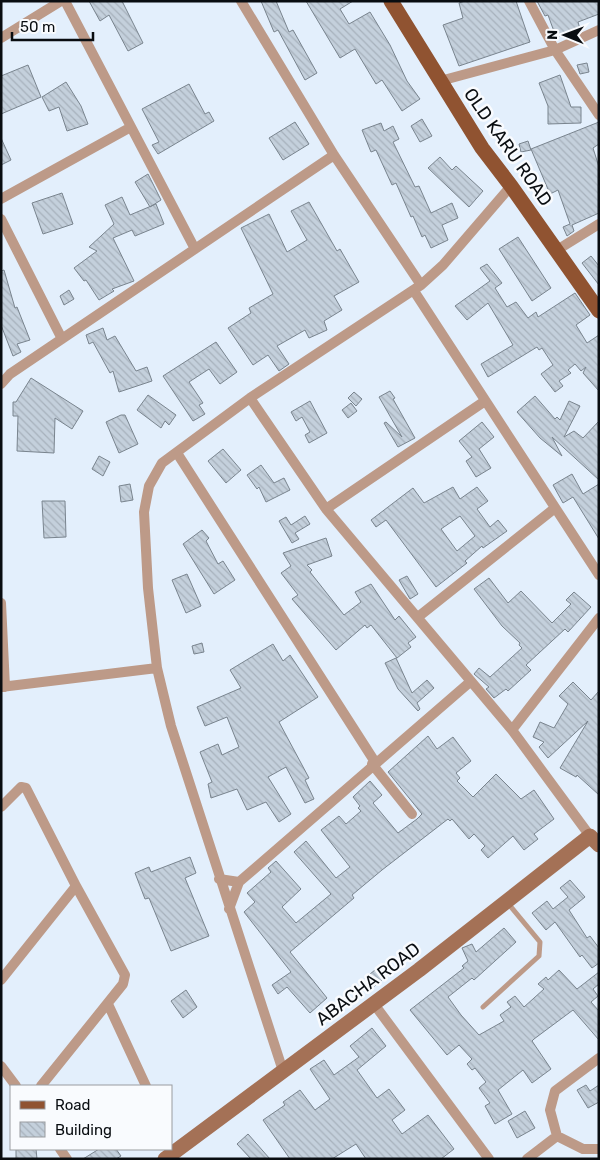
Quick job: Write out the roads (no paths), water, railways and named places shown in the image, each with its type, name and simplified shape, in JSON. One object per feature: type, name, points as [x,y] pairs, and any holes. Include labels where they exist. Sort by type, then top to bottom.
[{"type":"main road","name":"OLD KARU ROAD","points":[[391,1],[482,148],[599,311]]},
{"type":"street","points":[[1,38],[63,1],[195,249]]},
{"type":"street","points":[[241,1],[486,401],[599,575]]},
{"type":"street","points":[[529,1],[554,50],[599,115]]},
{"type":"street","points":[[440,81],[554,50],[599,30]]},
{"type":"street","points":[[1,199],[131,127]]},
{"type":"street","points":[[1,384],[10,374],[334,155]]},
{"type":"street","points":[[283,1071],[219,879],[171,726],[157,668],[148,588],[144,512],[149,486],[162,463],[250,398],[418,288],[443,265],[511,186]]},
{"type":"street","points":[[1,219],[62,339]]},
{"type":"street","points":[[557,250],[599,224]]},
{"type":"street","points":[[250,398],[326,509],[512,730],[594,840]]},
{"type":"street","points":[[326,509],[486,401]]},
{"type":"street","points":[[177,452],[374,763],[412,814]]},
{"type":"street","points":[[418,617],[555,508]]},
{"type":"street","points":[[1,603],[3,687],[157,668]]},
{"type":"street","points":[[512,730],[595,631],[599,618]]},
{"type":"street","points":[[229,909],[239,882],[374,763],[470,682]]},
{"type":"street","points":[[1,807],[21,787],[26,788],[76,886],[124,969],[123,984],[42,1085]]},
{"type":"street","name":"ABACHA ROAD","points":[[172,1149],[283,1071],[374,1004],[507,901],[594,840]]},
{"type":"street","points":[[219,879],[239,882]]},
{"type":"street","points":[[1,980],[76,886]]},
{"type":"street","points":[[108,1004],[146,1085]]},
{"type":"street","points":[[374,1004],[489,1159]]},
{"type":"street","points":[[599,1058],[556,1091],[550,1110],[557,1136],[583,1149],[599,1149]]},
{"type":"street","points":[[1,1066],[15,1085]]},
{"type":"street","points":[[527,1159],[557,1136]]},
{"type":"lane","points":[[483,1007],[539,956],[540,942],[507,901]]}]
